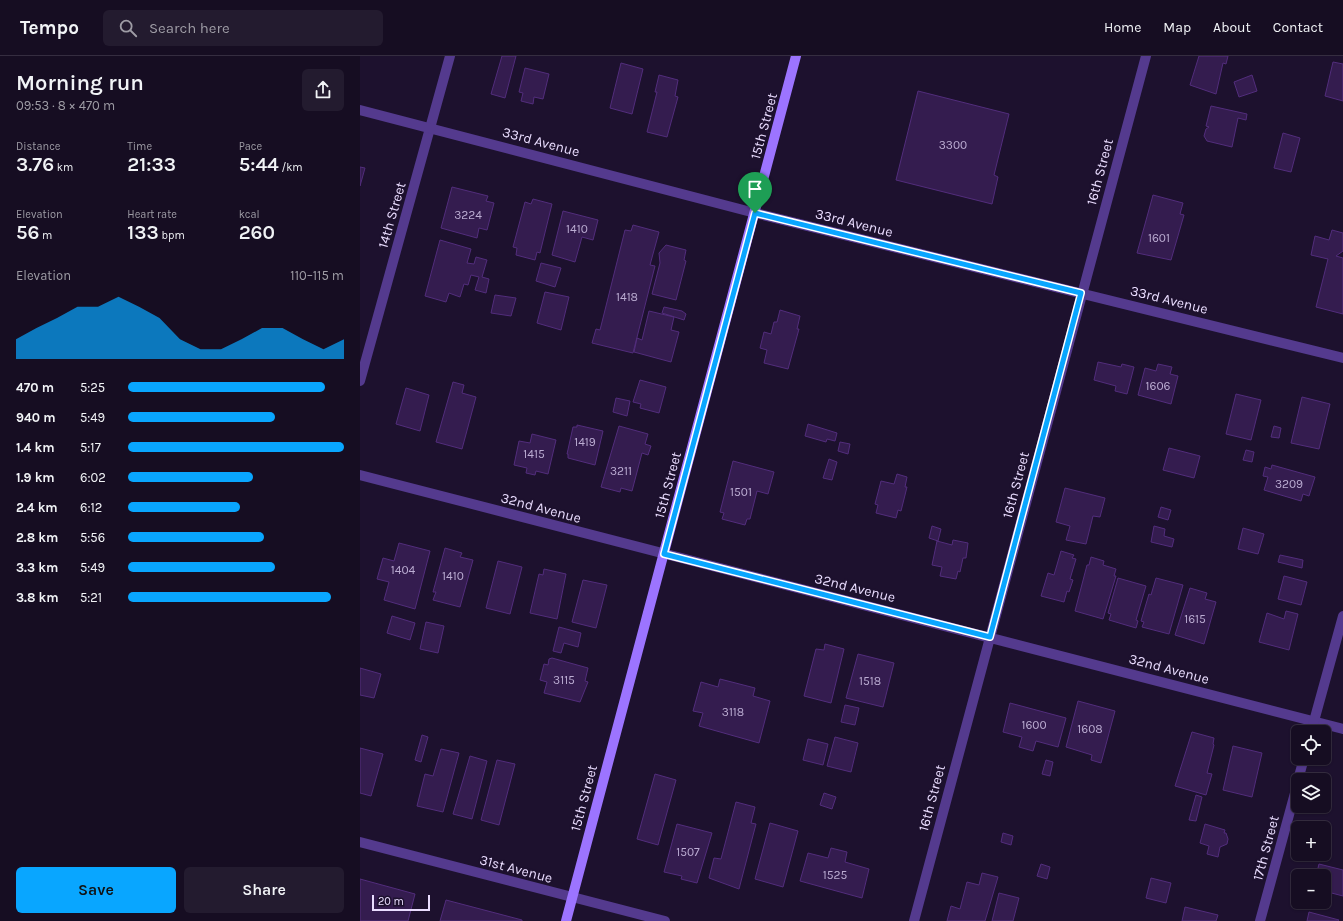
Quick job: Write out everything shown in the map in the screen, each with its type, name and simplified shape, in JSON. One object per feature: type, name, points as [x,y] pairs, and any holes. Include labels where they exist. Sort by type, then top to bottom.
[{"type":"main road","name":"15th Street","points":[[566,921],[796,56]]},
{"type":"street","name":"14th Street","points":[[360,381],[450,56]]},
{"type":"street","name":"16th Street","points":[[914,921],[1081,293],[1146,56]]},
{"type":"street","name":"33rd Avenue","points":[[360,110],[755,213],[1343,358]]},
{"type":"street","name":"32nd Avenue","points":[[360,475],[1343,729]]},
{"type":"street","points":[[1313,725],[1343,616]]},
{"type":"street","name":"17th Street","points":[[1260,921],[1291,807]]},
{"type":"street","name":"31st Avenue","points":[[360,842],[665,921]]},
{"type":"building","points":[[502,56],[516,56],[505,98],[491,94]]},
{"type":"building","points":[[1199,56],[1228,56],[1226,64],[1223,63],[1216,94],[1190,85]]},
{"type":"building","points":[[1333,62],[1343,64],[1343,101],[1325,96]]},
{"type":"building","points":[[621,63],[643,69],[632,114],[610,108]]},
{"type":"building","points":[[525,68],[549,74],[543,99],[534,97],[533,104],[521,101],[523,93],[519,92]]},
{"type":"building","points":[[659,75],[678,80],[675,96],[678,97],[667,137],[647,132],[657,92],[655,92]]},
{"type":"building","points":[[1252,75],[1257,91],[1239,97],[1234,82]]},
{"type":"building","points":[[918,91],[1009,114],[994,175],[998,177],[992,204],[896,180]]},
{"type":"building","points":[[1211,106],[1247,114],[1246,120],[1238,118],[1232,147],[1207,141],[1204,136],[1206,129],[1209,127],[1206,126]]},
{"type":"building","points":[[1283,133],[1300,138],[1291,172],[1274,168]]},
{"type":"building","points":[[360,167],[365,168],[360,186]]},
{"type":"building","points":[[452,187],[488,196],[486,201],[494,203],[487,230],[479,228],[477,238],[441,228]]},
{"type":"building","points":[[1153,195],[1183,203],[1180,214],[1184,215],[1171,260],[1137,253]]},
{"type":"building","points":[[533,199],[552,204],[540,253],[537,252],[535,260],[516,255],[517,248],[513,247],[525,202],[531,204]]},
{"type":"building","points":[[563,211],[598,220],[593,240],[582,237],[575,262],[552,255]]},
{"type":"building","points":[[633,225],[659,232],[650,265],[655,266],[633,353],[592,343],[596,329],[600,330],[625,230],[631,231]]},
{"type":"building","points":[[1332,230],[1343,233],[1343,251],[1336,256],[1343,258],[1343,314],[1316,307],[1328,259],[1311,255],[1315,236],[1329,240]]},
{"type":"building","points":[[440,240],[471,249],[467,263],[474,264],[476,257],[487,260],[482,277],[489,279],[486,293],[475,290],[479,277],[471,275],[468,285],[464,284],[460,297],[449,293],[446,302],[425,296]]},
{"type":"building","points":[[666,245],[686,250],[684,260],[686,261],[676,300],[652,294],[660,263],[659,253]]},
{"type":"building","points":[[541,263],[561,268],[555,287],[536,281]]},
{"type":"building","points":[[545,292],[569,297],[561,330],[537,323]]},
{"type":"building","points":[[495,295],[516,298],[511,316],[491,313]]},
{"type":"building","points":[[664,307],[682,311],[686,314],[684,320],[662,313]]},
{"type":"building","points":[[780,310],[800,316],[797,329],[799,329],[788,369],[764,363],[767,350],[760,348],[764,332],[771,334],[774,322],[777,322]]},
{"type":"building","points":[[649,311],[674,317],[671,330],[679,332],[671,362],[634,352],[637,338],[642,340]]},
{"type":"building","points":[[1098,362],[1121,367],[1122,364],[1134,367],[1127,394],[1115,391],[1116,386],[1094,380]]},
{"type":"building","points":[[1158,364],[1172,367],[1170,374],[1178,376],[1171,404],[1138,395],[1145,368],[1156,371]]},
{"type":"building","points":[[640,380],[666,387],[659,413],[640,408],[641,404],[633,402]]},
{"type":"building","points":[[453,382],[464,385],[462,393],[476,397],[462,449],[436,442]]},
{"type":"building","points":[[406,388],[429,395],[420,431],[396,424]]},
{"type":"building","points":[[1236,394],[1261,400],[1251,440],[1226,434]]},
{"type":"building","points":[[1302,397],[1330,404],[1319,449],[1291,443]]},
{"type":"building","points":[[616,398],[630,401],[627,416],[613,412]]},
{"type":"building","points":[[808,424],[837,433],[835,441],[827,439],[826,442],[805,436]]},
{"type":"building","points":[[577,425],[603,431],[595,465],[568,458],[567,454],[573,427],[577,427]]},
{"type":"building","points":[[619,426],[648,434],[645,444],[651,446],[648,455],[642,453],[632,491],[621,488],[620,492],[601,487]]},
{"type":"building","points":[[1274,426],[1281,428],[1279,438],[1271,437]]},
{"type":"building","points":[[532,434],[556,440],[548,474],[536,471],[535,475],[526,473],[527,468],[514,465],[519,441],[530,443]]},
{"type":"building","points":[[840,442],[850,444],[848,454],[838,451]]},
{"type":"building","points":[[1169,448],[1200,456],[1194,478],[1163,470]]},
{"type":"building","points":[[1246,450],[1254,452],[1252,462],[1243,460]]},
{"type":"building","points":[[829,459],[837,462],[832,480],[823,478]]},
{"type":"building","points":[[733,461],[774,472],[768,494],[757,491],[750,519],[747,519],[745,525],[722,519],[724,513],[720,512]]},
{"type":"building","points":[[1272,465],[1315,477],[1309,496],[1303,494],[1301,501],[1264,490],[1268,477],[1263,476],[1265,467],[1271,469]]},
{"type":"building","points":[[897,474],[907,477],[905,487],[907,487],[901,511],[898,510],[896,518],[876,513],[878,505],[875,504],[881,481],[894,484]]},
{"type":"building","points":[[1065,488],[1105,498],[1100,517],[1093,516],[1086,544],[1066,540],[1070,526],[1056,522]]},
{"type":"building","points":[[1161,507],[1171,510],[1168,520],[1158,517]]},
{"type":"building","points":[[932,526],[941,529],[938,541],[929,538]]},
{"type":"building","points":[[1154,526],[1165,529],[1164,536],[1174,539],[1172,547],[1151,542]]},
{"type":"building","points":[[1243,528],[1264,534],[1258,554],[1238,549]]},
{"type":"building","points":[[953,540],[968,543],[966,558],[963,558],[960,572],[958,571],[956,579],[940,576],[942,567],[932,565],[937,541],[952,545]]},
{"type":"building","points":[[399,543],[430,551],[415,609],[384,600],[389,582],[377,579],[383,558],[394,561]]},
{"type":"building","points":[[445,548],[462,553],[460,557],[473,560],[460,607],[433,600],[436,592],[433,592]]},
{"type":"building","points":[[1061,551],[1074,555],[1072,558],[1076,559],[1070,579],[1073,580],[1069,592],[1067,591],[1064,602],[1041,596],[1048,573],[1054,575]]},
{"type":"building","points":[[1280,555],[1303,560],[1302,568],[1278,562]]},
{"type":"building","points":[[1091,557],[1104,561],[1103,565],[1116,569],[1114,576],[1116,576],[1103,619],[1075,611],[1087,565],[1089,565]]},
{"type":"building","points":[[498,561],[522,567],[510,614],[486,608]]},
{"type":"building","points":[[544,569],[566,574],[557,619],[530,613],[539,574],[543,575]]},
{"type":"building","points":[[1284,576],[1307,582],[1301,605],[1278,599]]},
{"type":"building","points":[[1118,578],[1146,586],[1136,620],[1138,621],[1136,628],[1109,620],[1111,614],[1108,613]]},
{"type":"building","points":[[1156,578],[1183,585],[1169,634],[1142,627],[1144,622],[1141,621],[1149,594],[1151,595]]},
{"type":"building","points":[[583,580],[607,585],[596,628],[572,622]]},
{"type":"building","points":[[1190,588],[1207,593],[1205,599],[1216,602],[1204,644],[1175,635]]},
{"type":"building","points":[[1286,611],[1298,614],[1289,650],[1259,642],[1267,613],[1284,619]]},
{"type":"building","points":[[392,616],[415,623],[410,640],[387,633]]},
{"type":"building","points":[[426,622],[444,626],[438,653],[420,649]]},
{"type":"building","points":[[559,627],[581,633],[578,647],[564,643],[561,653],[553,651]]},
{"type":"building","points":[[825,644],[844,649],[831,703],[804,696],[816,649],[824,650]]},
{"type":"building","points":[[858,654],[894,663],[883,707],[846,698]]},
{"type":"building","points":[[552,658],[588,668],[585,681],[588,682],[580,702],[544,693],[547,682],[540,680],[544,664],[548,665],[549,659]]},
{"type":"building","points":[[360,668],[381,674],[374,698],[360,695]]},
{"type":"building","points":[[720,679],[755,688],[753,696],[770,701],[759,743],[699,726],[703,713],[693,711],[701,682],[718,687]]},
{"type":"building","points":[[1078,701],[1115,711],[1101,763],[1091,760],[1092,755],[1066,747]]},
{"type":"building","points":[[1010,703],[1066,718],[1058,747],[1036,741],[1033,751],[1019,747],[1022,737],[1003,732]]},
{"type":"building","points":[[845,705],[859,708],[855,725],[841,722]]},
{"type":"building","points":[[1192,732],[1214,738],[1214,745],[1207,773],[1212,774],[1206,795],[1175,786]]},
{"type":"building","points":[[422,735],[428,737],[421,762],[415,760]]},
{"type":"building","points":[[835,737],[858,743],[851,772],[827,766]]},
{"type":"building","points":[[808,739],[828,744],[823,765],[803,760]]},
{"type":"building","points":[[1233,746],[1262,753],[1252,797],[1223,790]]},
{"type":"building","points":[[360,748],[383,754],[371,796],[360,793]]},
{"type":"building","points":[[441,749],[459,753],[443,812],[417,806],[425,774],[433,776]]},
{"type":"building","points":[[470,756],[487,761],[472,819],[453,814]]},
{"type":"building","points":[[497,760],[515,764],[499,825],[481,820]]},
{"type":"building","points":[[1046,760],[1053,762],[1050,776],[1042,774]]},
{"type":"building","points":[[655,774],[676,780],[658,845],[637,839]]},
{"type":"building","points":[[824,793],[836,797],[832,809],[820,805]]},
{"type":"building","points":[[1196,795],[1202,797],[1196,821],[1189,820]]},
{"type":"building","points":[[736,802],[755,807],[751,823],[756,824],[739,889],[709,878],[714,858],[721,859]]},
{"type":"building","points":[[770,823],[798,831],[783,887],[755,879]]},
{"type":"building","points":[[677,824],[712,833],[697,883],[681,879],[682,876],[664,872]]},
{"type":"building","points":[[1205,824],[1225,830],[1224,833],[1226,833],[1228,839],[1227,844],[1220,847],[1218,857],[1207,854],[1209,846],[1200,843]]},
{"type":"building","points":[[1003,833],[1013,836],[1011,845],[1001,842]]},
{"type":"building","points":[[831,848],[847,852],[845,862],[869,869],[862,898],[800,881],[808,853],[828,858]]},
{"type":"building","points":[[1041,864],[1050,867],[1047,879],[1037,876]]},
{"type":"building","points":[[1319,864],[1343,870],[1343,896],[1331,893],[1331,869],[1318,869]]},
{"type":"building","points":[[982,873],[998,877],[985,921],[947,921],[951,906],[960,909],[967,882],[979,885]]},
{"type":"building","points":[[1151,878],[1171,883],[1166,903],[1146,898]]},
{"type":"building","points":[[360,879],[415,894],[408,921],[360,921]]},
{"type":"building","points":[[999,893],[1019,898],[1013,921],[992,921]]},
{"type":"building","points":[[446,900],[522,920],[522,921],[440,921]]},
{"type":"building","points":[[1185,907],[1218,915],[1216,921],[1182,921]]},
{"type":"building","points":[[1309,912],[1339,920],[1307,921]]},
{"type":"route","points":[[755,213],[1081,293],[990,637],[664,554],[755,213]]}]
